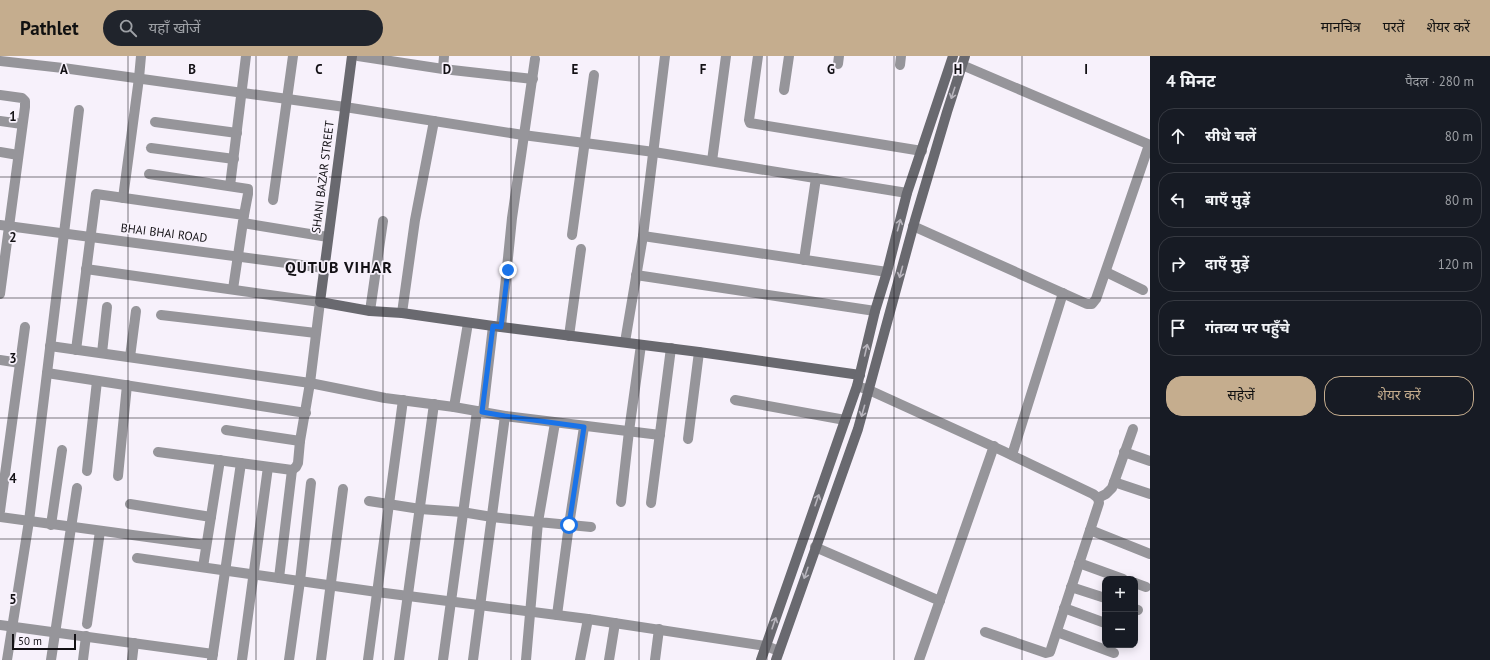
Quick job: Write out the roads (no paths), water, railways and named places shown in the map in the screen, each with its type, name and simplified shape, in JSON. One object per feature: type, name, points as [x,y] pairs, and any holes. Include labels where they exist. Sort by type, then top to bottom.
[{"type":"street","points":[[123,198],[141,56]]},
{"type":"street","points":[[230,186],[246,56]]},
{"type":"street","points":[[273,200],[293,56]]},
{"type":"street","name":"SHANI BAZAR STREET","points":[[320,302],[352,56]]},
{"type":"street","points":[[358,56],[443,69],[533,79]]},
{"type":"street","points":[[443,69],[444,56]]},
{"type":"street","points":[[625,342],[643,236],[665,56]]},
{"type":"street","points":[[712,161],[726,56]]},
{"type":"street","points":[[758,56],[749,120],[750,123],[922,151]]},
{"type":"street","points":[[784,90],[789,56]]},
{"type":"street","points":[[761,660],[857,386],[875,311],[887,272],[907,193],[953,56]]},
{"type":"street","points":[[443,660],[462,512],[497,327],[523,135],[535,59]]},
{"type":"street","points":[[137,558],[377,592],[659,629],[766,646],[777,655],[858,429],[913,226],[963,60],[1150,145],[1106,272],[1096,299],[1092,304],[1087,304],[1063,294],[913,226]]},
{"type":"street","points":[[0,61],[64,68],[345,107],[523,135],[654,152],[907,193]]},
{"type":"street","points":[[572,235],[594,75]]},
{"type":"street","points":[[0,95],[22,98],[25,101],[18,155],[5,225],[0,294]]},
{"type":"street","points":[[7,660],[11,626],[29,521],[79,110]]},
{"type":"street","points":[[0,121],[22,124]]},
{"type":"street","points":[[155,122],[237,133]]},
{"type":"street","points":[[402,314],[415,220],[434,122]]},
{"type":"street","points":[[151,148],[234,159]]},
{"type":"street","points":[[0,152],[18,155]]},
{"type":"street","points":[[149,174],[248,189],[249,191],[243,219],[233,289]]},
{"type":"street","points":[[804,260],[816,178]]},
{"type":"street","points":[[76,350],[96,194],[243,219],[328,238]]},
{"type":"street","points":[[370,311],[383,221]]},
{"type":"street","name":"BHAI BHAI ROAD","points":[[5,225],[324,268]]},
{"type":"street","points":[[643,236],[887,272]]},
{"type":"street","points":[[569,336],[581,249]]},
{"type":"street","points":[[86,269],[233,289],[370,311],[671,348],[860,375]]},
{"type":"street","points":[[1106,272],[1143,290]]},
{"type":"street","points":[[636,275],[875,311]]},
{"type":"street","points":[[1012,455],[1063,294]]},
{"type":"street","points":[[279,578],[292,470],[298,465],[300,441],[306,413],[320,302]]},
{"type":"street","points":[[102,354],[107,307]]},
{"type":"street","points":[[130,357],[136,311]]},
{"type":"street","points":[[161,315],[316,334]]},
{"type":"street","points":[[454,407],[468,322]]},
{"type":"street","points":[[0,511],[25,327]]},
{"type":"street","points":[[622,502],[629,431],[641,345]]},
{"type":"street","points":[[50,346],[310,383],[403,400],[505,416],[584,427],[660,435]]},
{"type":"street","points":[[651,503],[671,348]]},
{"type":"street","points":[[688,439],[699,352]]},
{"type":"street","points":[[0,360],[20,363]]},
{"type":"street","points":[[47,373],[306,413]]},
{"type":"street","points":[[87,471],[98,381]]},
{"type":"street","points":[[118,476],[127,385]]},
{"type":"street","points":[[857,386],[994,446],[1093,494],[1098,498],[1099,503],[1051,650],[1047,653],[984,632]]},
{"type":"street","points":[[368,660],[403,400]]},
{"type":"street","points":[[735,400],[845,420]]},
{"type":"street","points":[[399,660],[434,404]]},
{"type":"street","points":[[473,660],[505,416]]},
{"type":"street","points":[[526,660],[538,522],[555,423]]},
{"type":"street","points":[[557,615],[584,427]]},
{"type":"street","points":[[1098,498],[1106,494],[1114,482],[1133,429]]},
{"type":"street","points":[[226,430],[300,441]]},
{"type":"street","points":[[919,660],[994,446]]},
{"type":"street","points":[[51,525],[62,450]]},
{"type":"street","points":[[158,452],[292,470]]},
{"type":"street","points":[[1124,452],[1150,460]]},
{"type":"street","points":[[203,567],[220,460]]},
{"type":"street","points":[[0,624],[134,643],[212,657],[241,463]]},
{"type":"street","points":[[242,660],[268,467]]},
{"type":"street","points":[[289,660],[300,581],[311,482]]},
{"type":"street","points":[[1114,482],[1150,494]]},
{"type":"street","points":[[51,660],[77,488]]},
{"type":"street","points":[[321,660],[343,489]]},
{"type":"street","points":[[370,501],[420,509],[462,512],[492,517],[591,527]]},
{"type":"street","points":[[130,504],[211,517]]},
{"type":"street","points":[[0,517],[206,545]]},
{"type":"street","points":[[1090,530],[1150,554]]},
{"type":"street","points":[[87,624],[100,531]]},
{"type":"street","points":[[815,548],[940,601]]},
{"type":"street","points":[[1079,563],[1115,576]]},
{"type":"street","points":[[1138,584],[1146,587]]},
{"type":"street","points":[[1071,587],[1102,597]]},
{"type":"street","points":[[1064,608],[1102,622]]},
{"type":"street","points":[[580,660],[588,619]]},
{"type":"street","points":[[609,660],[615,623]]},
{"type":"street","points":[[655,660],[659,629]]},
{"type":"street","points":[[1056,632],[1114,653]]},
{"type":"street","points":[[83,660],[86,636]]},
{"type":"street","points":[[132,660],[134,643]]},
{"type":"district","name":"QUTUB VIHAR","points":[[339,267]]}]
